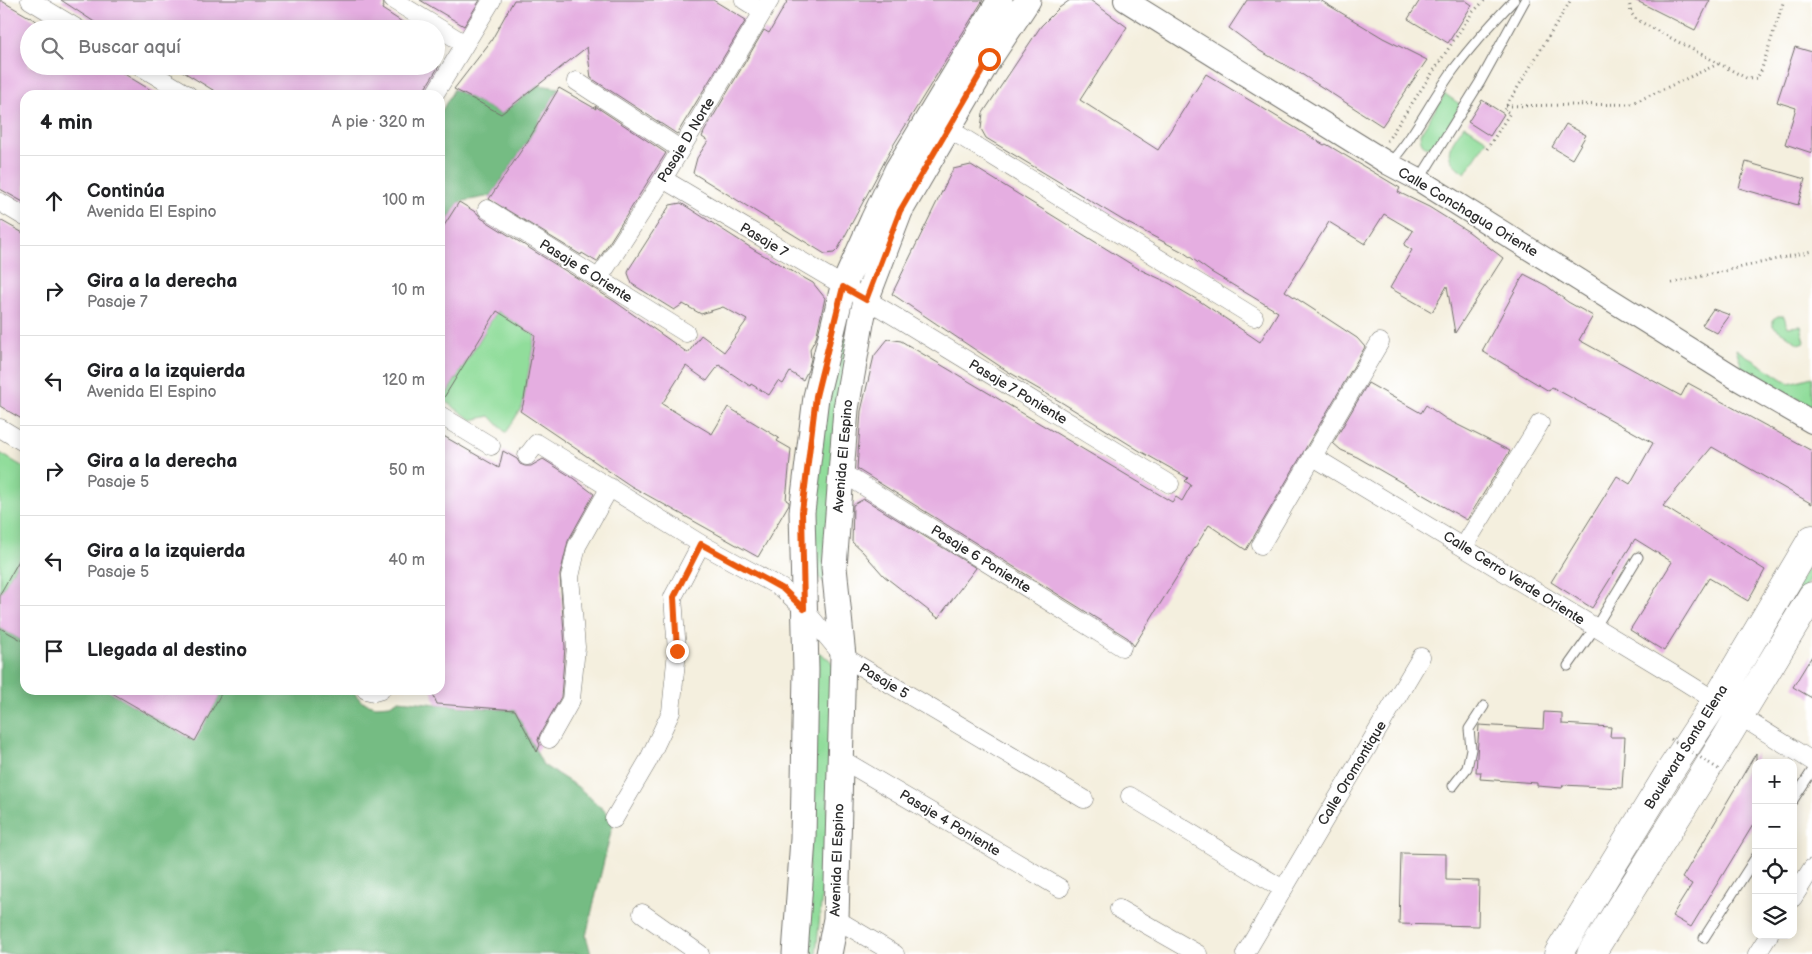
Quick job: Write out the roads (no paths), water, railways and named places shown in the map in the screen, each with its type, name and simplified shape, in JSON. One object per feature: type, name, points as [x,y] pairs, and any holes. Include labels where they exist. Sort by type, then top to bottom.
[{"type":"main road","points":[[795,954],[803,838],[806,670],[802,512],[816,396],[843,287],[897,170],[1000,0]]},
{"type":"main road","name":"Avenida El Espino","points":[[829,954],[836,919],[843,656],[834,567],[846,408],[866,300],[900,211],[989,59],[1028,0]]},
{"type":"main road","name":"Boulevard Santa Elena","points":[[1558,954],[1670,771],[1716,701],[1812,539]]},
{"type":"main road","points":[[1591,954],[1740,716],[1812,596]]},
{"type":"street","points":[[30,0],[63,20]]},
{"type":"street","points":[[393,0],[425,20]]},
{"type":"street","points":[[437,90],[492,0]]},
{"type":"street","points":[[744,0],[767,6]]},
{"type":"street","name":"Calle Conchagua Oriente","points":[[1125,0],[1419,180],[1736,378],[1812,422]]},
{"type":"street","name":"Pasaje D Norte","points":[[599,278],[663,179],[767,6]]},
{"type":"street","points":[[445,32],[464,44]]},
{"type":"street","points":[[155,75],[180,90]]},
{"type":"street","points":[[576,81],[680,150]]},
{"type":"street","points":[[949,129],[1254,317]]},
{"type":"street","name":"Pasaje 7","points":[[663,179],[866,300]]},
{"type":"street","points":[[0,202],[20,213]]},
{"type":"street","name":"Pasaje 6 Oriente","points":[[486,209],[686,333]]},
{"type":"street","name":"Pasaje 7 Poniente","points":[[866,300],[1170,484]]},
{"type":"street","points":[[1261,545],[1380,342]]},
{"type":"street","points":[[445,418],[491,446]]},
{"type":"street","points":[[1464,546],[1540,423]]},
{"type":"street","points":[[0,428],[20,440]]},
{"type":"street","name":"Pasaje 5","points":[[532,450],[610,487],[701,544],[783,589],[804,609],[843,656],[1084,799]]},
{"type":"street","name":"Calle Cerro Verde Oriente","points":[[1312,456],[1464,546],[1812,761]]},
{"type":"street","name":"Pasaje 6 Poniente","points":[[841,472],[1122,647]]},
{"type":"street","points":[[550,739],[571,700],[576,647],[570,577],[577,546],[610,487]]},
{"type":"street","points":[[614,819],[648,761],[671,712],[677,651],[674,597],[701,544]]},
{"type":"street","name":"Calle Oromontique","points":[[1245,954],[1421,657]]},
{"type":"street","name":"Pasaje 4 Poniente","points":[[840,759],[1060,888]]},
{"type":"street","points":[[1130,796],[1284,889]]},
{"type":"street","points":[[1796,894],[1812,868]]},
{"type":"street","points":[[1119,909],[1198,954]]},
{"type":"street","points":[[642,913],[700,954]]},
{"type":"street","points":[[836,919],[895,954]]},
{"type":"street","points":[[1757,954],[1766,939]]},
{"type":"lane","points":[[1382,159],[1401,151],[1454,70],[1494,21],[1514,0]]},
{"type":"lane","points":[[1419,180],[1480,82],[1525,0]]},
{"type":"lane","points":[[1568,666],[1595,628],[1638,557]]},
{"type":"lane","points":[[1453,786],[1467,768],[1470,749],[1469,729],[1484,706]]},
{"type":"lane","points":[[1797,794],[1812,771]]},
{"type":"lane","points":[[1704,938],[1752,863]]}]
